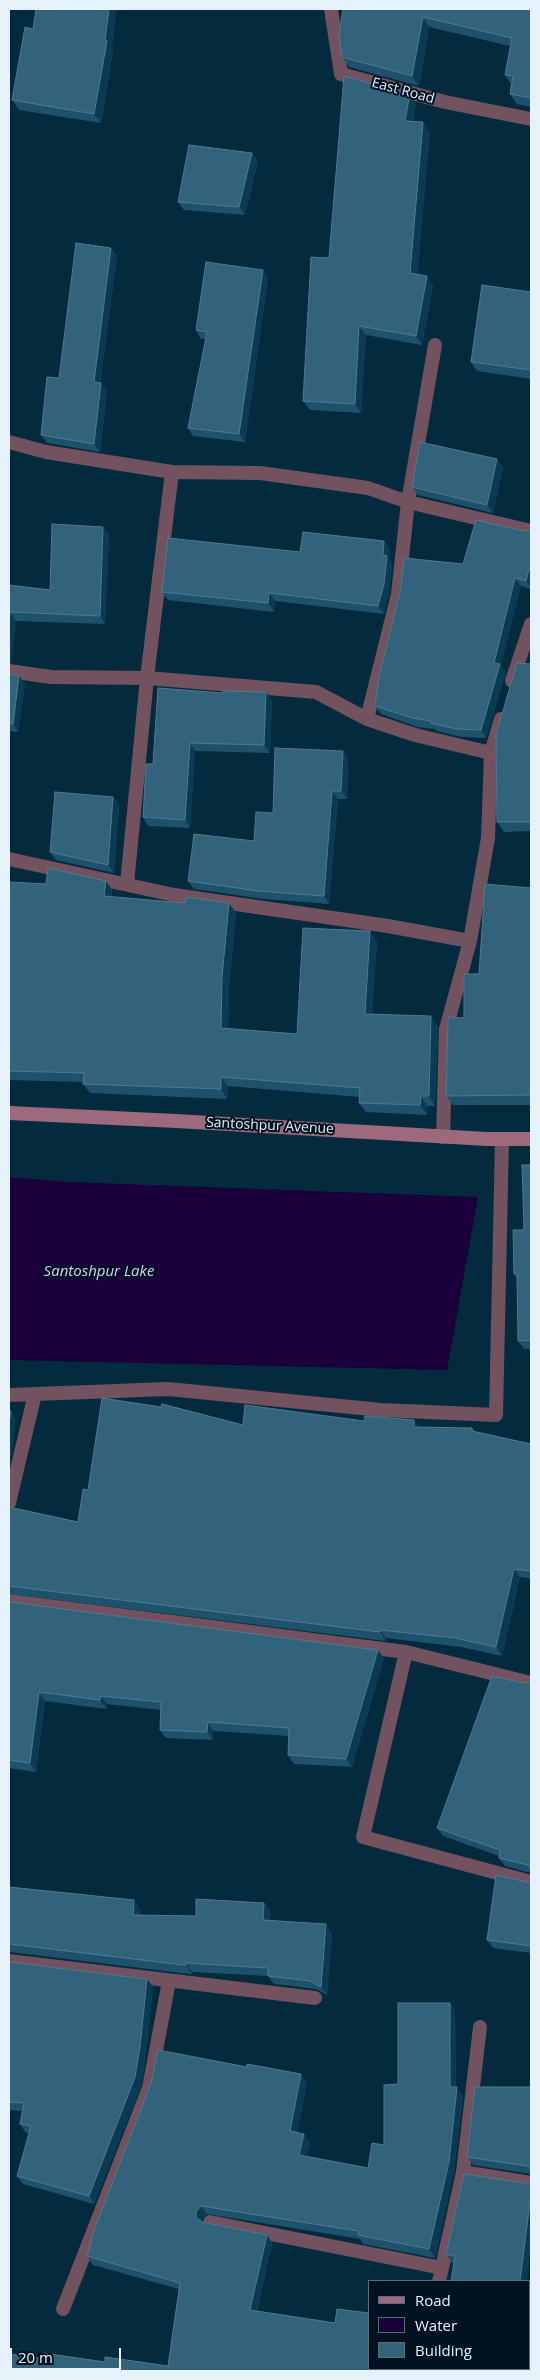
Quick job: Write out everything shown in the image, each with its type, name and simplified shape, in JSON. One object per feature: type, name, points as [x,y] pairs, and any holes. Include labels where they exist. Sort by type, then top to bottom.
[{"type":"main road","name":"Santoshpur Avenue","points":[[9,1113],[443,1137],[531,1139]]},
{"type":"street","name":"East Road","points":[[330,9],[341,74],[445,102],[531,118]]},
{"type":"street","points":[[366,720],[398,594],[408,502],[436,345]]},
{"type":"street","points":[[9,442],[46,452],[172,472],[260,474],[368,488],[408,502],[531,531]]},
{"type":"street","points":[[127,884],[147,678],[172,472]]},
{"type":"street","points":[[510,691],[531,624]]},
{"type":"street","points":[[9,671],[51,676],[147,678],[316,692],[366,720],[415,735],[491,753]]},
{"type":"street","points":[[443,1137],[446,1029],[470,941],[488,838],[491,753],[504,709]]},
{"type":"street","points":[[9,859],[174,895],[388,926],[470,941]]},
{"type":"street","points":[[9,1395],[168,1389],[381,1410],[496,1415],[502,1139]]},
{"type":"street","points":[[9,1502],[35,1394]]},
{"type":"street","points":[[9,1601],[406,1652],[531,1683]]},
{"type":"street","points":[[406,1652],[362,1836],[531,1882]]},
{"type":"street","points":[[9,1960],[315,1998]]},
{"type":"street","points":[[63,2309],[149,2088],[169,1981]]},
{"type":"street","points":[[210,2222],[440,2275],[463,2172],[480,2027]]},
{"type":"street","points":[[463,2172],[531,2183]]},
{"type":"water","name":"Santoshpur Lake","points":[[9,1177],[66,1182],[478,1197],[447,1370],[9,1360]]},
{"type":"building","points":[[36,9],[109,9],[105,40],[107,41],[94,114],[12,100],[25,27],[33,29]]},
{"type":"building","points":[[343,9],[531,9],[531,98],[510,94],[513,76],[505,75],[512,38],[423,17],[412,76],[342,57],[339,36]]},
{"type":"building","points":[[344,76],[410,94],[405,121],[423,122],[410,273],[427,276],[416,336],[359,326],[355,404],[303,401],[311,257],[329,258]]},
{"type":"building","points":[[189,145],[252,153],[239,207],[178,202]]},
{"type":"building","points":[[76,243],[111,248],[94,382],[101,383],[94,444],[41,435],[47,377],[59,378]]},
{"type":"building","points":[[206,262],[263,270],[239,434],[188,428],[207,332],[196,330]]},
{"type":"building","points":[[482,285],[531,292],[531,370],[471,362]]},
{"type":"building","points":[[420,442],[497,459],[487,505],[412,487]]},
{"type":"building","points":[[476,520],[523,531],[531,530],[531,563],[526,581],[515,578],[494,663],[500,664],[481,730],[456,729],[375,706],[379,677],[401,588],[404,558],[463,564]]},
{"type":"building","points":[[52,524],[103,527],[100,616],[10,612],[9,625],[9,585],[50,590]]},
{"type":"building","points":[[303,532],[384,541],[383,555],[387,556],[384,584],[378,606],[269,593],[268,603],[162,592],[168,538],[300,552]]},
{"type":"building","points":[[517,663],[531,664],[531,822],[497,822],[496,735]]},
{"type":"building","points":[[9,674],[19,676],[13,724],[9,724]]},
{"type":"building","points":[[158,688],[223,693],[223,691],[266,692],[264,745],[190,743],[185,820],[143,817],[146,764],[153,764]]},
{"type":"building","points":[[275,748],[343,751],[341,791],[332,791],[324,896],[258,891],[188,881],[194,834],[254,841],[256,812],[273,813]]},
{"type":"building","points":[[55,792],[113,797],[108,865],[50,852]]},
{"type":"building","points":[[48,868],[106,881],[104,896],[185,903],[186,897],[229,903],[222,977],[221,1028],[297,1034],[303,928],[370,931],[365,1014],[431,1016],[429,1096],[421,1096],[420,1105],[359,1103],[360,1088],[221,1077],[221,1089],[83,1084],[84,1073],[9,1071],[9,882],[46,884]]},
{"type":"building","points":[[485,884],[531,888],[530,1095],[446,1096],[448,1021],[449,1017],[464,1018],[464,974],[479,974]]},
{"type":"building","points":[[522,1165],[531,1165],[531,1340],[518,1341],[517,1274],[514,1274],[513,1230],[524,1230]]},
{"type":"building","points":[[102,1398],[161,1407],[162,1404],[243,1425],[245,1405],[364,1421],[365,1416],[414,1420],[414,1427],[472,1428],[472,1431],[531,1444],[531,1571],[514,1569],[496,1647],[455,1638],[380,1630],[380,1632],[9,1586],[9,1507],[78,1522],[83,1489],[88,1490]]},
{"type":"building","points":[[9,1602],[378,1650],[346,1759],[288,1755],[289,1728],[208,1722],[207,1732],[160,1730],[161,1702],[101,1696],[100,1700],[39,1692],[30,1763],[9,1760]]},
{"type":"building","points":[[492,1676],[531,1683],[531,1869],[528,1865],[499,1858],[500,1850],[437,1828]]},
{"type":"building","points":[[496,1875],[527,1882],[531,1880],[531,1946],[487,1940]]},
{"type":"building","points":[[9,1887],[134,1900],[133,1915],[196,1916],[196,1899],[264,1903],[263,1920],[326,1924],[321,1987],[310,1981],[268,1976],[268,1968],[186,1963],[186,1965],[183,1965],[9,1944]]},
{"type":"building","points":[[9,1962],[147,1979],[135,2077],[89,2196],[17,2176],[31,2126],[20,2124],[24,2103],[9,2102]]},
{"type":"building","points":[[398,2003],[450,2003],[450,2087],[457,2087],[449,2162],[429,2249],[358,2235],[358,2231],[201,2206],[196,2212],[196,2217],[202,2222],[267,2235],[250,2310],[335,2323],[337,2309],[368,2313],[368,2370],[413,2371],[9,2371],[9,2354],[42,2358],[43,2353],[105,2362],[105,2357],[168,2366],[180,2283],[87,2256],[95,2228],[151,2083],[158,2050],[247,2067],[247,2064],[301,2074],[290,2131],[304,2134],[299,2155],[368,2168],[372,2143],[384,2145],[384,2085],[398,2084]]},
{"type":"building","points":[[475,2087],[531,2087],[531,2169],[527,2166],[467,2157]]},
{"type":"building","points":[[464,2174],[524,2183],[529,2183],[531,2180],[531,2194],[520,2280],[451,2280],[455,2256],[446,2254]]},
{"type":"building","points":[[530,2306],[531,2306],[530,2323]]},
{"type":"building","points":[[531,2343],[531,2371],[519,2371],[530,2370]]},
{"type":"building","points":[[513,2370],[518,2371],[414,2371]]}]
